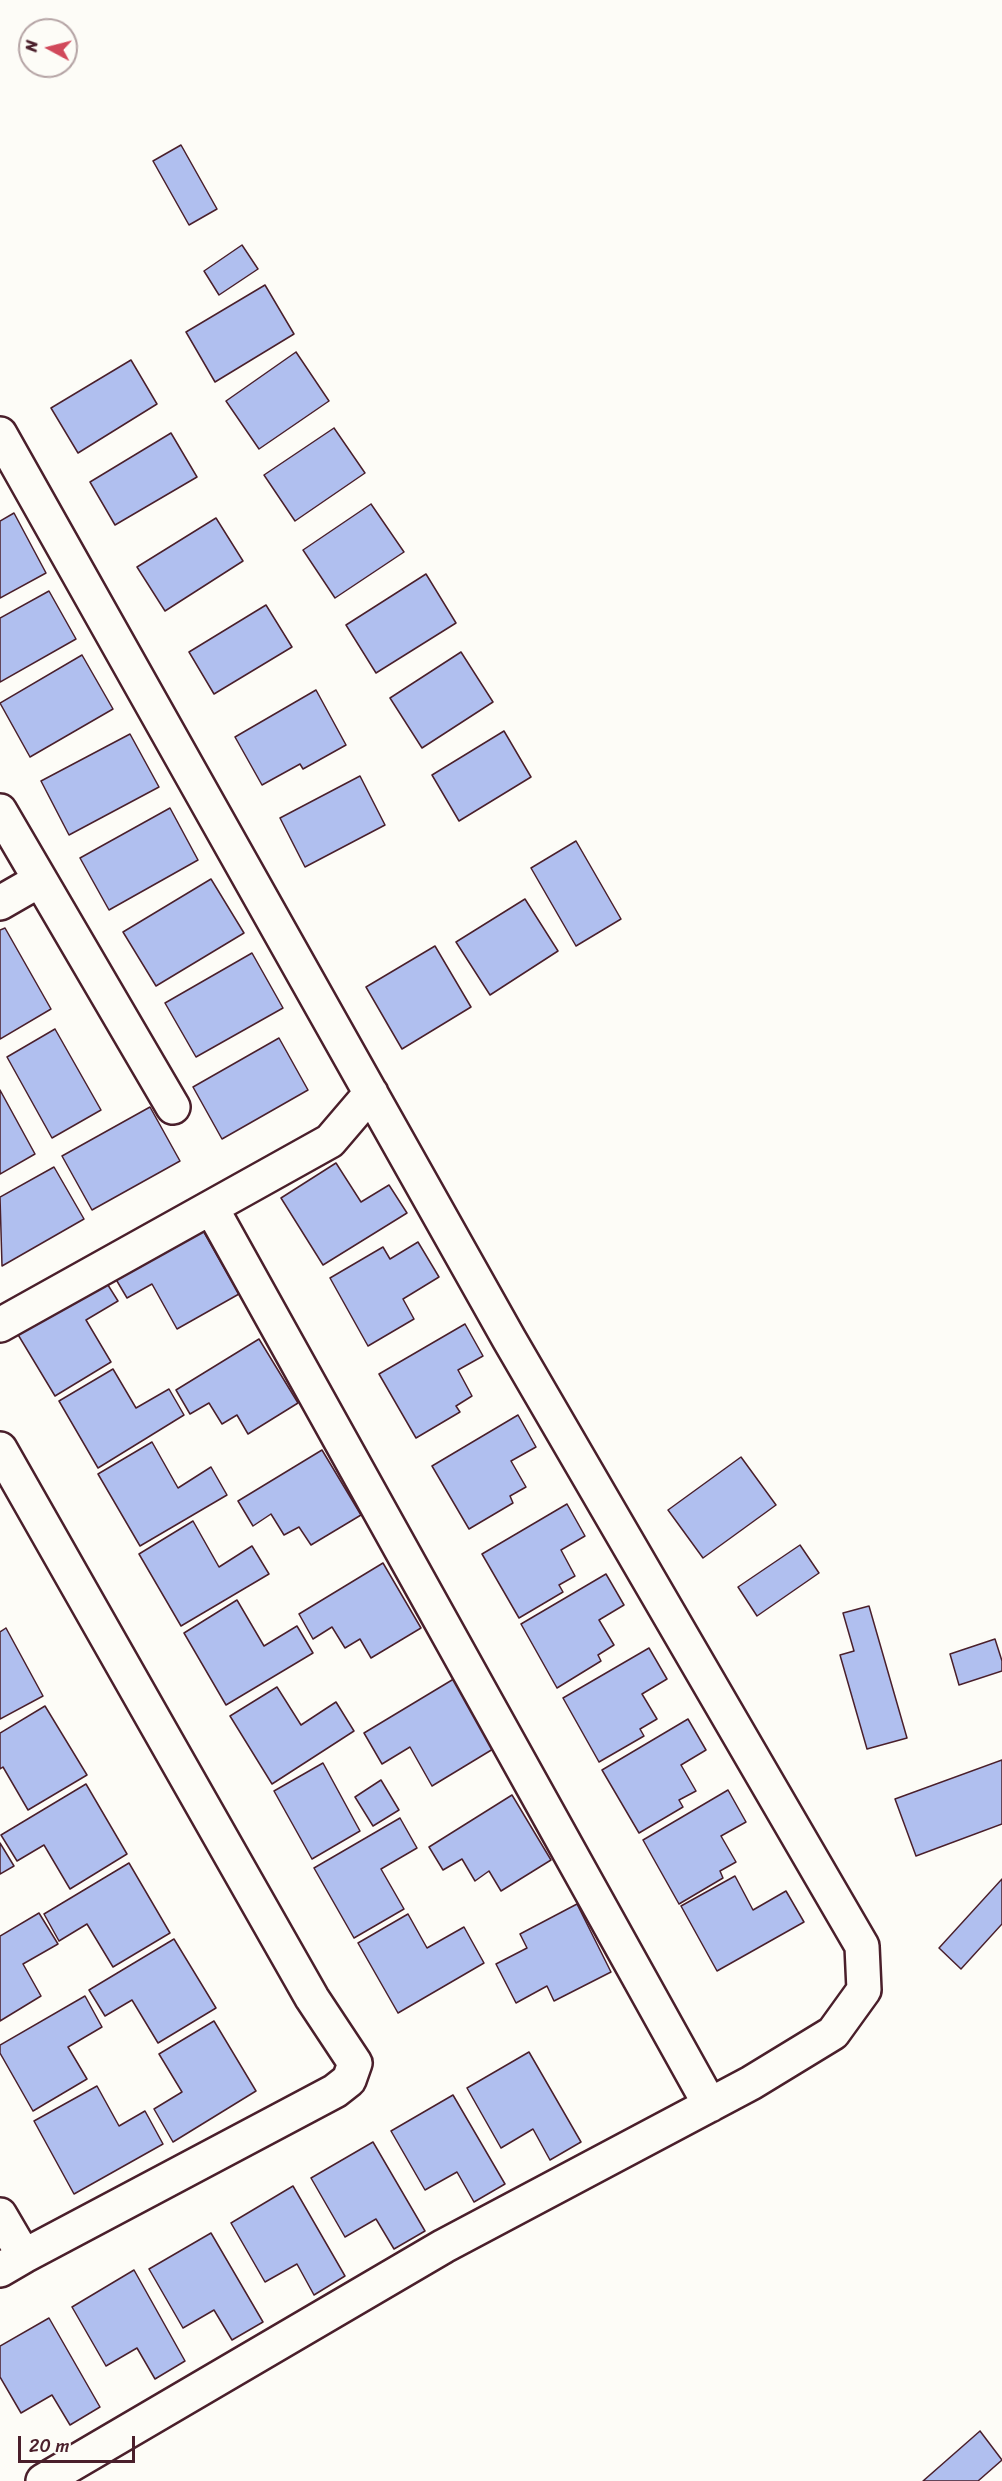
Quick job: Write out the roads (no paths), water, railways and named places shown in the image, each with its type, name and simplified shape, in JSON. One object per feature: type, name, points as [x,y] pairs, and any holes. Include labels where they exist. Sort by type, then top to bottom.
[{"type":"street","points":[[0,434],[8,467],[371,1093],[508,1339],[862,1946],[864,1990],[833,2033],[710,2105],[444,2246],[43,2481]]},
{"type":"street","points":[[0,811],[173,1107]]},
{"type":"street","points":[[0,903],[40,880]]},
{"type":"street","points":[[0,1325],[212,1209],[330,1141],[371,1093]]},
{"type":"street","points":[[212,1209],[710,2105]]},
{"type":"street","points":[[0,1449],[312,1998],[355,2064],[349,2080],[335,2091],[12,2263],[0,2215]]}]
